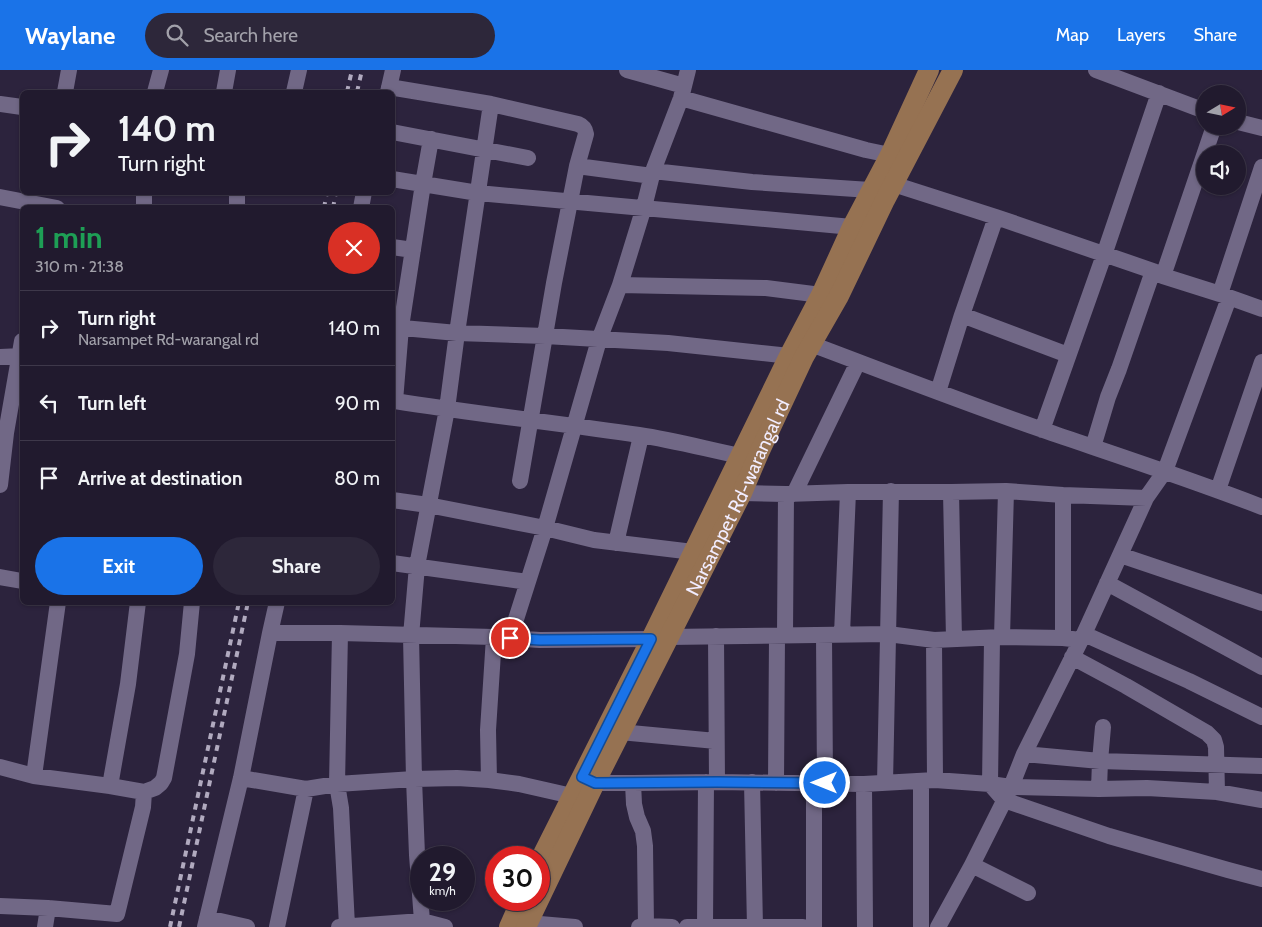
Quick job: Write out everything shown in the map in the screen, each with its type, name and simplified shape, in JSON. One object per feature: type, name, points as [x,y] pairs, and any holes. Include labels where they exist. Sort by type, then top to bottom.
[{"type":"main road","name":"Narsampet Rd-warangal rd","points":[[521,926],[588,780],[660,638],[742,493],[801,352],[821,295],[870,190],[890,155],[929,70]]},
{"type":"main road","name":"Narsampet Rd-warangal rd","points":[[547,846],[572,796],[588,780],[620,732],[660,638],[693,552],[740,456],[801,352],[840,296],[893,184],[953,70]]},
{"type":"main road","points":[[521,911],[521,926]]},
{"type":"street","points":[[65,90],[69,70]]},
{"type":"street","points":[[155,90],[160,70]]},
{"type":"street","points":[[224,90],[228,70]]},
{"type":"street","points":[[294,90],[299,70]]},
{"type":"street","points":[[389,90],[394,70]]},
{"type":"street","points":[[627,70],[684,85],[839,142],[890,155]]},
{"type":"street","points":[[1096,70],[1196,107]]},
{"type":"street","points":[[510,638],[545,528],[599,340],[620,285],[653,174],[684,85]]},
{"type":"street","points":[[395,91],[491,104],[578,124],[583,126],[586,134],[570,201],[520,482]]},
{"type":"street","points":[[1042,430],[1159,93]]},
{"type":"street","points":[[0,104],[20,107]]},
{"type":"street","points":[[422,921],[414,779],[411,636],[417,566],[447,409],[491,104]]},
{"type":"street","points":[[1246,124],[1262,128]]},
{"type":"street","points":[[395,133],[528,158]]},
{"type":"street","points":[[1093,447],[1108,397],[1211,135]]},
{"type":"street","points":[[395,376],[397,327],[413,250],[431,139]]},
{"type":"street","points":[[577,166],[653,174],[870,190]]},
{"type":"street","points":[[938,927],[972,865],[1024,754],[1083,637],[1146,498],[1165,471],[1225,296],[1262,167]]},
{"type":"street","points":[[395,179],[478,193],[852,227]]},
{"type":"street","points":[[893,184],[996,216],[1262,309]]},
{"type":"street","points":[[0,197],[49,203]]},
{"type":"street","points":[[938,392],[996,216]]},
{"type":"street","points":[[395,247],[413,250]]},
{"type":"street","points":[[620,285],[766,288],[821,295]]},
{"type":"street","points":[[962,315],[1068,355]]},
{"type":"street","points":[[397,327],[457,333],[545,336],[801,352],[858,362],[1042,430],[1165,471],[1262,507]]},
{"type":"street","points":[[0,357],[20,352]]},
{"type":"street","points":[[0,485],[6,434],[20,361]]},
{"type":"street","points":[[776,783],[781,636],[790,494],[858,362]]},
{"type":"street","points":[[1218,490],[1262,362]]},
{"type":"street","points":[[395,401],[641,436],[740,456]]},
{"type":"street","points":[[616,542],[641,436]]},
{"type":"street","points":[[885,783],[891,491]]},
{"type":"street","points":[[742,493],[1006,491],[1146,498]]},
{"type":"street","points":[[990,784],[1006,491]]},
{"type":"street","points":[[842,634],[848,492]]},
{"type":"street","points":[[951,492],[954,639]]},
{"type":"street","points":[[1063,495],[1063,638]]},
{"type":"street","points":[[395,500],[545,528],[594,540],[693,552]]},
{"type":"street","points":[[1120,555],[1262,602]]},
{"type":"street","points":[[395,563],[528,582]]},
{"type":"street","points":[[0,577],[20,581]]},
{"type":"street","points":[[1107,583],[1262,667]]},
{"type":"street","points":[[34,776],[58,605]]},
{"type":"street","points":[[110,786],[128,684],[138,605]]},
{"type":"street","points":[[0,768],[34,776],[144,792],[155,788],[164,778],[187,654],[192,605]]},
{"type":"street","points":[[247,927],[206,922],[241,778],[277,605]]},
{"type":"street","points":[[270,633],[340,633],[540,640],[842,634],[888,634],[934,640],[1083,637],[1189,681],[1262,717]]},
{"type":"street","points":[[340,633],[337,784],[341,808],[343,927],[422,921],[445,927]]},
{"type":"street","points":[[814,927],[824,635]]},
{"type":"street","points":[[705,926],[711,782],[716,741],[716,636]]},
{"type":"street","points":[[489,780],[488,730],[494,637]]},
{"type":"street","points":[[921,927],[934,640]]},
{"type":"street","points":[[1072,658],[1126,686],[1207,733],[1214,740],[1216,747],[1217,792]]},
{"type":"street","points":[[1099,789],[1103,727]]},
{"type":"street","points":[[620,732],[716,741]]},
{"type":"street","points":[[1024,754],[1100,761],[1262,766]]},
{"type":"street","points":[[241,778],[306,788],[337,784],[457,778],[519,784],[572,796]]},
{"type":"street","points":[[588,780],[633,784],[711,782],[864,784],[928,781],[990,784],[1109,836],[1262,878]]},
{"type":"street","points":[[752,782],[755,927]]},
{"type":"street","points":[[633,784],[634,804],[643,831],[645,846],[642,927],[672,927]]},
{"type":"street","points":[[864,784],[865,927]]},
{"type":"street","points":[[277,927],[306,788]]},
{"type":"street","points":[[1007,793],[1146,788],[1217,792],[1262,800]]},
{"type":"street","points":[[0,906],[48,908],[114,921],[143,807],[144,792]]},
{"type":"street","points":[[972,865],[1028,893]]},
{"type":"street","points":[[45,927],[48,908]]},
{"type":"street","points":[[521,926],[574,927]]},
{"type":"street","points":[[687,927],[802,927]]},
{"type":"railway","points":[[347,90],[352,70]]},
{"type":"railway","points":[[357,90],[362,70]]},
{"type":"railway","points":[[325,205],[326,195]]},
{"type":"railway","points":[[334,205],[335,195]]},
{"type":"railway","points":[[170,927],[238,605]]},
{"type":"railway","points":[[179,927],[247,605]]},
{"type":"route","points":[[510,638],[540,640],[651,639],[582,777],[595,783],[825,783]]}]
